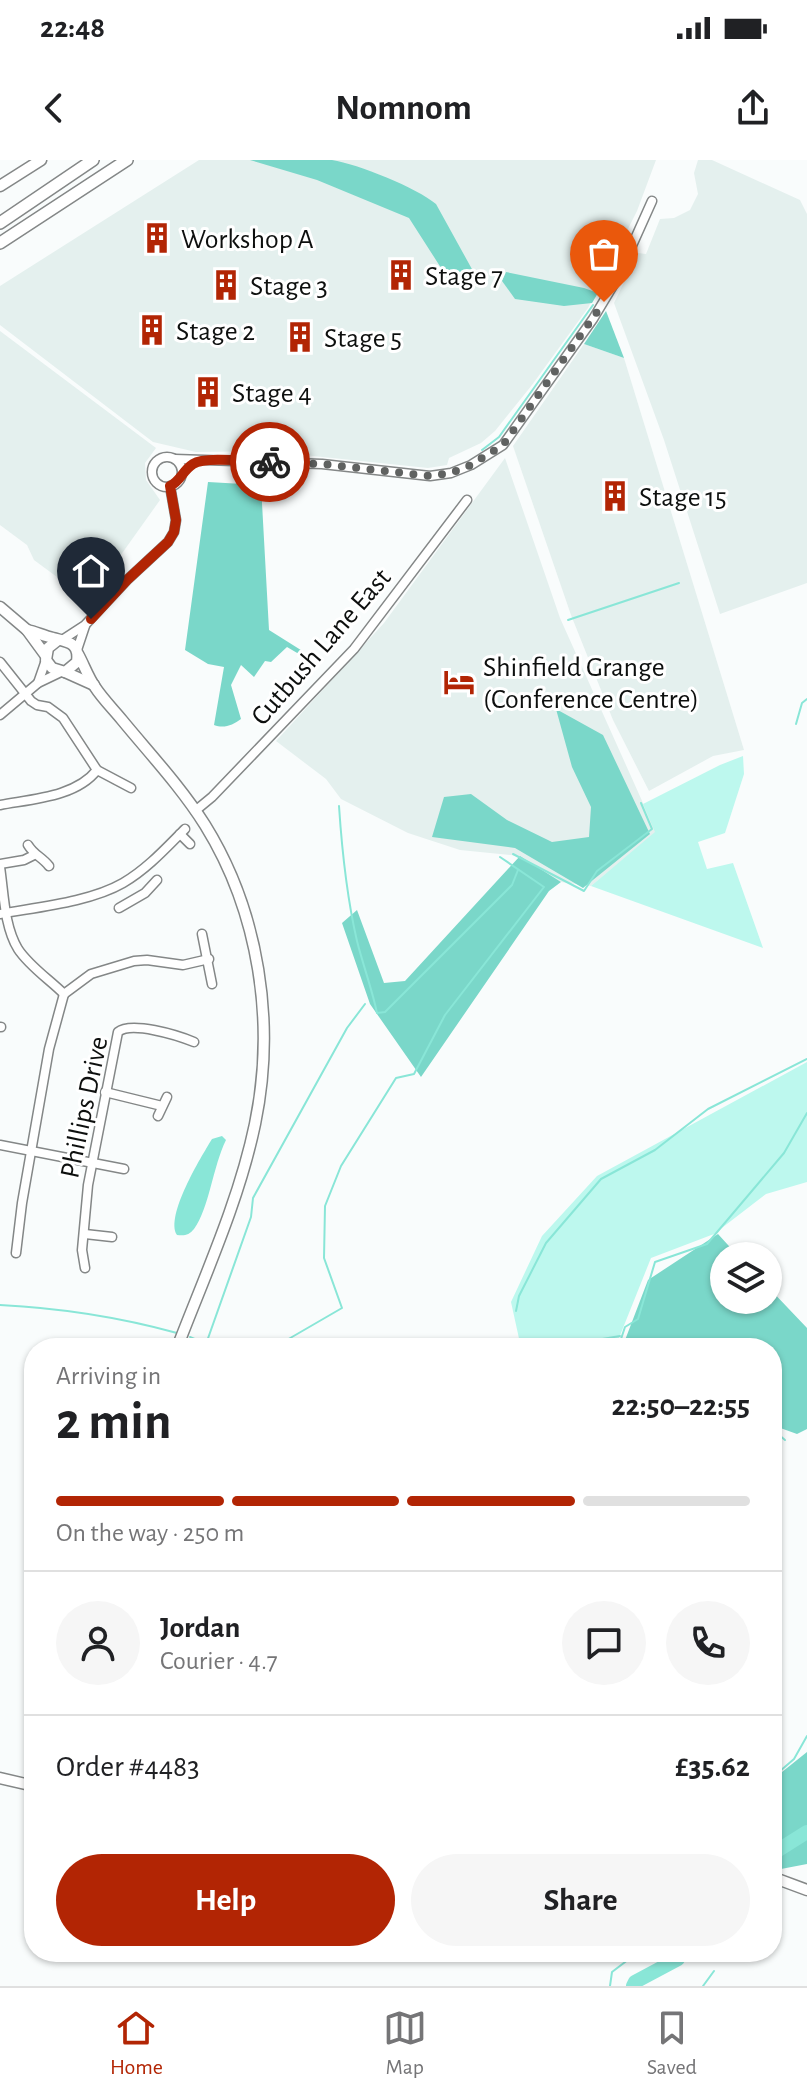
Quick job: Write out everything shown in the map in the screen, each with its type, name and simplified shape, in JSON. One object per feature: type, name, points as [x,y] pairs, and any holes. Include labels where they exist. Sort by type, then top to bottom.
[{"type":"highway","points":[[0,223],[93,160]]},
{"type":"highway","points":[[0,243],[127,160]]},
{"type":"main road","points":[[0,186],[41,160]]},
{"type":"main road","points":[[0,607],[27,630],[52,668],[94,685]]},
{"type":"main road","points":[[27,630],[71,642],[94,685],[195,811],[227,865],[251,934],[262,990],[263,1056],[258,1107],[245,1164],[181,1338]]},
{"type":"main road","points":[[46,658],[48,648],[60,640]]},
{"type":"main road","points":[[63,672],[75,665],[78,652]]},
{"type":"main road","points":[[0,1778],[24,1784]]},
{"type":"main road","points":[[782,1881],[806,1890]]},
{"type":"street","points":[[197,461],[170,486],[156,482],[153,467],[161,458],[322,464],[430,476],[451,473],[493,453],[505,442],[593,319],[617,279],[652,201]]},
{"type":"street","points":[[175,459],[182,472]]},
{"type":"street","points":[[60,640],[85,625],[168,542],[176,520],[170,486]]},
{"type":"street","name":"Cutbush Lane East","points":[[195,811],[354,649],[467,500]]},
{"type":"street","points":[[78,652],[85,625]]},
{"type":"street","points":[[38,683],[46,658]]},
{"type":"street","points":[[0,662],[37,705],[48,707],[63,718],[97,770],[131,788]]},
{"type":"street","points":[[0,715],[38,683],[63,672]]},
{"type":"street","points":[[0,805],[74,788],[86,783],[97,770]]},
{"type":"street","points":[[3,913],[90,896],[125,882],[151,863],[183,831],[190,844]]},
{"type":"street","points":[[28,845],[34,855],[43,858],[49,866]]},
{"type":"street","points":[[34,855],[0,866],[3,913],[18,948],[64,994]]},
{"type":"street","points":[[119,908],[136,899],[157,880]]},
{"type":"street","points":[[125,882],[136,899]]},
{"type":"street","points":[[202,934],[212,984]]},
{"type":"street","points":[[16,1253],[49,1049],[64,994],[91,974],[134,961],[183,965],[209,959]]},
{"type":"street","name":"Phillips Drive","points":[[85,1268],[82,1250],[88,1185],[118,1032],[121,1028],[170,1033],[194,1042]]},
{"type":"street","points":[[105,1092],[162,1106]]},
{"type":"street","points":[[158,1116],[167,1097]]},
{"type":"street","points":[[0,1145],[124,1169]]},
{"type":"street","points":[[85,1234],[112,1237]]},
{"type":"shaded area","points":[[199,160],[656,160],[637,211],[588,308],[532,385],[495,431],[481,443],[449,458],[447,465],[428,468],[265,451],[196,452],[153,442],[0,325],[0,286]]},
{"type":"shaded area","points":[[250,160],[332,160],[402,184],[436,204],[473,271],[452,285],[409,218],[317,180]]},
{"type":"shaded area","points":[[698,160],[712,160],[800,200],[807,214],[807,583],[720,614],[664,440],[614,303],[638,253],[646,254],[660,219],[674,218],[690,210],[698,194],[694,173]]},
{"type":"shaded area","points":[[506,272],[598,293],[592,303],[564,306],[515,299],[502,281]]},
{"type":"shaded area","points":[[606,311],[624,358],[584,344]]},
{"type":"shaded area","points":[[0,331],[156,448],[145,463],[146,480],[160,500],[98,587],[76,591],[34,560],[27,545],[0,525]]},
{"type":"shaded area","points":[[584,344],[624,358],[744,750],[713,756],[649,791],[613,720],[571,615],[513,446]]},
{"type":"shaded area","name":"Shinfield Grange (Conference Centre)","points":[[505,458],[560,618],[656,832],[591,886],[561,882],[520,856],[460,850],[408,833],[341,799],[326,779],[276,741],[384,623]]},
{"type":"shaded area","points":[[208,482],[261,485],[269,630],[304,652],[304,657],[287,647],[271,662],[265,661],[254,677],[241,665],[231,685],[241,719],[225,726],[214,725],[224,667],[208,664],[185,650]]},
{"type":"shaded area","points":[[556,709],[603,735],[650,834],[583,888],[515,848],[432,837],[444,797],[471,794],[507,820],[552,842],[589,837],[591,807],[572,767]]},
{"type":"shaded area","points":[[743,756],[744,774],[725,833],[698,842],[707,869],[733,863],[763,948],[591,886],[655,832],[643,804]]},
{"type":"shaded area","points":[[520,856],[561,882],[549,891],[421,1077],[370,1004],[342,923],[357,910],[384,983],[405,981]]},
{"type":"shaded area","points":[[807,1062],[807,1182],[766,1194],[714,1234],[651,1258],[619,1338],[519,1338],[511,1302],[542,1236],[597,1176]]},
{"type":"shaded area","points":[[222,1136],[226,1140],[199,1220],[190,1233],[177,1235],[176,1215],[186,1187],[212,1139]]},
{"type":"shaded area","points":[[718,1234],[725,1242],[710,1242],[710,1314],[782,1314],[782,1302],[807,1328],[807,1429],[797,1434],[782,1429],[782,1338],[626,1338],[648,1280]]},
{"type":"shaded area","points":[[807,1752],[807,1864],[782,1869],[782,1772]]},
{"type":"waterway","points":[[482,450],[499,437],[593,305]]},
{"type":"waterway","points":[[568,620],[679,583]]},
{"type":"waterway","points":[[796,724],[802,703],[807,699]]},
{"type":"waterway","points":[[513,854],[584,891],[597,871],[652,829],[641,803]]},
{"type":"waterway","points":[[339,806],[350,908],[377,1013],[385,1012],[512,885],[518,870]]},
{"type":"waterway","points":[[290,1338],[342,1308],[324,1258],[325,1206],[341,1166],[396,1078],[414,1074],[445,1015],[544,887],[500,857]]},
{"type":"waterway","points":[[208,1338],[251,1217],[253,1198],[347,1028],[365,1004]]},
{"type":"waterway","points":[[516,1311],[519,1296],[546,1243],[601,1179],[655,1150],[708,1109],[807,1059]]},
{"type":"waterway","points":[[621,1338],[625,1327],[638,1319],[655,1262],[707,1244],[784,1153],[807,1113]]},
{"type":"waterway","points":[[0,1305],[89,1314],[177,1333]]},
{"type":"waterway","points":[[608,1338],[620,1336]]},
{"type":"waterway","points":[[782,1769],[794,1759],[807,1736]]},
{"type":"waterway","points":[[782,1848],[807,1832]]},
{"type":"waterway","points":[[610,1986],[612,1972],[625,1962]]},
{"type":"waterway","points":[[633,1986],[672,1962]]},
{"type":"waterway","points":[[703,1986],[714,1971]]},
{"type":"way so far","points":[[270,462],[322,464],[430,476],[451,473],[471,465],[503,445],[604,302]]},
{"type":"place","name":"Workshop A","points":[[157,238]]},
{"type":"place","name":"Stage 7","points":[[401,275]]},
{"type":"place","name":"Stage 3","points":[[226,285]]},
{"type":"place","name":"Stage 2","points":[[152,330]]},
{"type":"place","name":"Stage 5","points":[[300,337]]},
{"type":"place","name":"Stage 4","points":[[208,392]]},
{"type":"place","name":"Stage 15","points":[[615,496]]},
{"type":"place","name":"Shinfield Grange (Conference Centre)","points":[[459,682]]},
{"type":"route","points":[[91,619],[168,542],[176,520],[170,486],[178,481],[182,472],[197,461],[270,462]]}]
